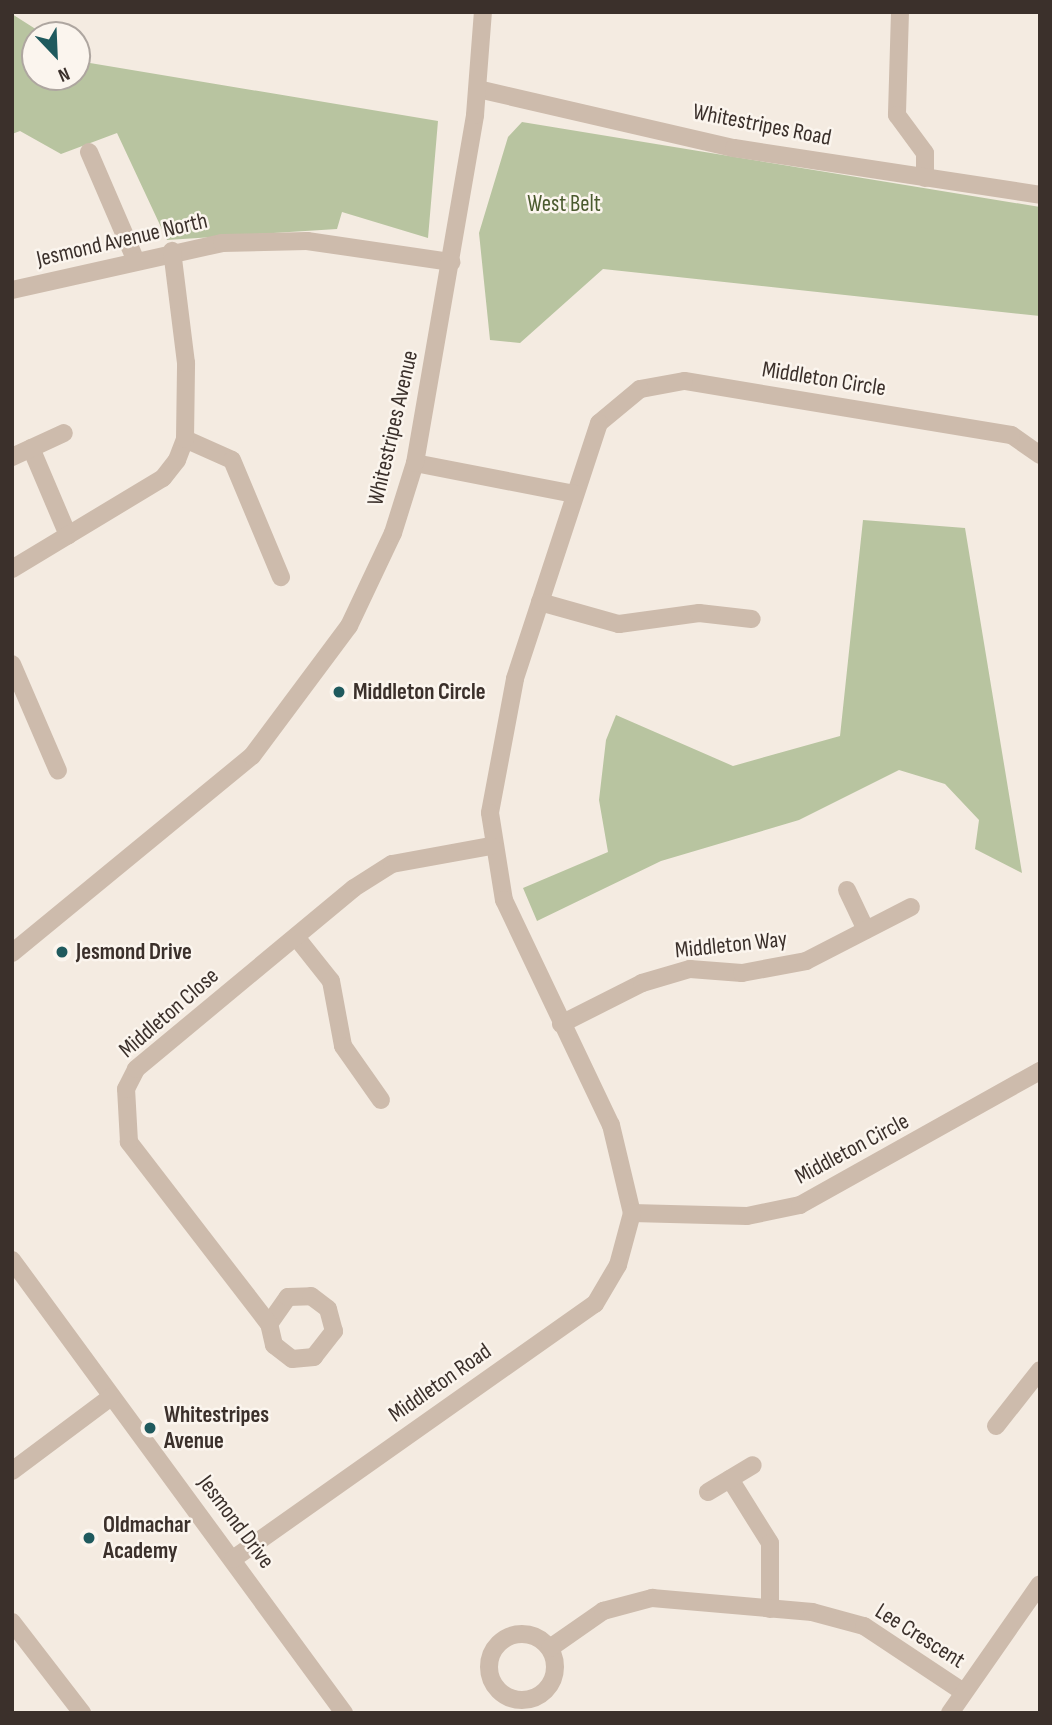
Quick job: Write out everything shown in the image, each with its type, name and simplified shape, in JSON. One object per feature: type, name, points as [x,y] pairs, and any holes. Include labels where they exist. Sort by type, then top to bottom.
[{"type":"street","name":"Whitestripes Avenue","points":[[12,953],[185,816],[282,722],[349,626],[393,533],[415,463],[452,262],[478,89],[483,12]]},
{"type":"street","points":[[900,12],[897,115],[925,153],[925,178]]},
{"type":"street","name":"Whitestripes Road","points":[[478,89],[734,148],[1040,195]]},
{"type":"street","points":[[89,152],[136,261]]},
{"type":"street","name":"Jesmond Avenue North","points":[[12,290],[172,251],[307,241],[452,262]]},
{"type":"street","points":[[12,569],[163,478],[185,439],[186,363],[172,251]]},
{"type":"street","name":"Middleton Circle","points":[[1040,454],[1011,435],[662,383],[640,389],[599,423],[575,494],[540,602],[497,758],[491,846],[504,900],[611,1125],[632,1213],[747,1216],[800,1205],[1040,1071]]},
{"type":"street","points":[[12,457],[64,433]]},
{"type":"street","points":[[185,439],[232,460],[281,577]]},
{"type":"street","points":[[31,448],[68,535]]},
{"type":"street","points":[[415,463],[575,494]]},
{"type":"street","points":[[540,602],[619,624],[699,612],[751,620]]},
{"type":"street","points":[[12,664],[58,771]]},
{"type":"street","name":"Middleton Close","points":[[269,1324],[129,1142],[122,1109],[136,1069],[296,937],[393,863],[491,846]]},
{"type":"street","points":[[847,890],[866,930]]},
{"type":"street","name":"Middleton Way","points":[[561,1024],[642,983],[690,969],[742,973],[806,961],[911,907]]},
{"type":"street","points":[[296,937],[331,981],[343,1046],[381,1100]]},
{"type":"street","name":"Middleton Road","points":[[233,1559],[595,1304],[618,1265],[632,1213]]},
{"type":"street","name":"Jesmond Drive","points":[[12,1260],[344,1713]]},
{"type":"street","points":[[996,1426],[1040,1370]]},
{"type":"street","points":[[12,1471],[111,1397]]},
{"type":"street","points":[[708,1492],[753,1465]]},
{"type":"street","points":[[730,1479],[770,1543],[769,1609]]},
{"type":"street","name":"Lee Crescent","points":[[950,1713],[962,1691],[1040,1584]]},
{"type":"street","name":"Lee Crescent","points":[[550,1648],[603,1611],[652,1598],[769,1609],[864,1626],[962,1691]]},
{"type":"street","points":[[12,1622],[82,1713]]},
{"type":"green space","points":[[12,14],[23,21],[21,91],[91,91],[91,63],[438,121],[428,238],[342,212],[337,229],[167,240],[117,133],[61,154],[20,131],[12,134]]},
{"type":"green space","name":"West Belt","points":[[522,122],[1040,207],[1040,316],[603,269],[520,343],[490,340],[479,233],[508,137]]},
{"type":"green space","points":[[863,520],[965,528],[1022,873],[975,849],[979,820],[945,784],[899,770],[799,820],[661,861],[537,921],[523,888],[608,852],[599,800],[606,740],[616,715],[733,766],[840,736]]},
{"type":"place","name":"Middleton Circle","points":[[339,692]]},
{"type":"place","name":"Jesmond Drive","points":[[62,952]]},
{"type":"place","name":"Whitestripes Avenue","points":[[150,1428]]},
{"type":"place","name":"Oldmachar Academy","points":[[89,1538]]}]
